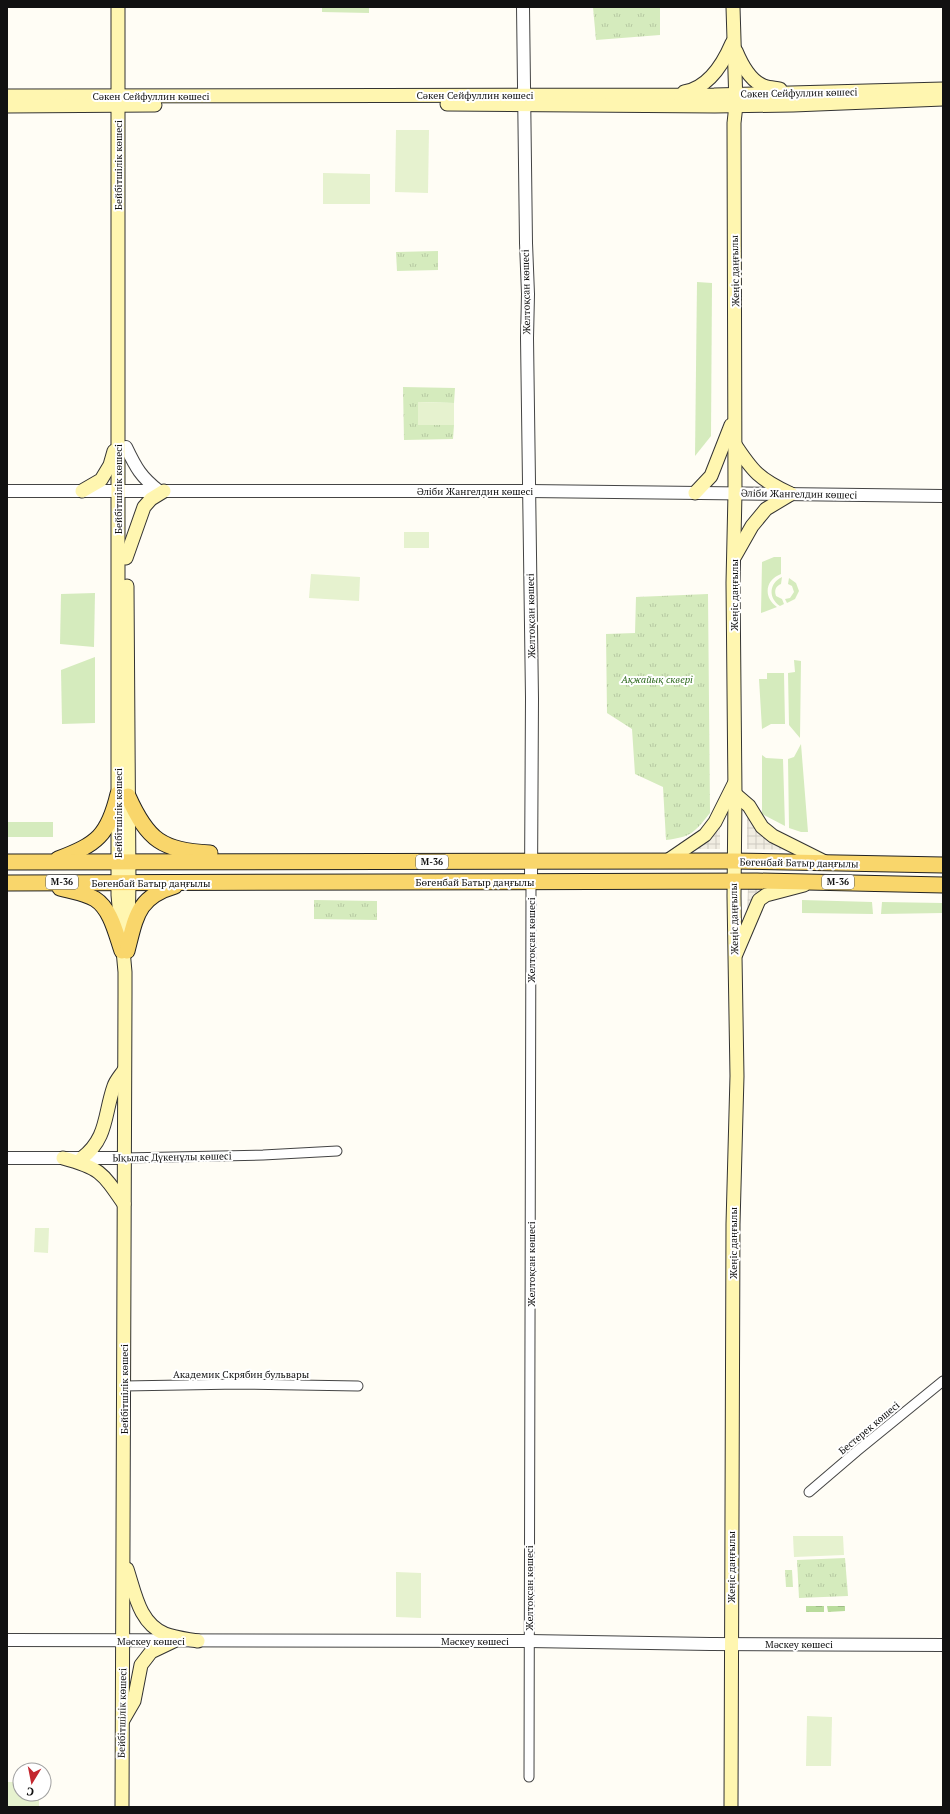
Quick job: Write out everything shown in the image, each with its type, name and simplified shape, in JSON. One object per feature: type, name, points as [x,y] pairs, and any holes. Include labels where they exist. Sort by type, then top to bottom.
[{"type":"main road","name":"Бейбітшілік көшесі","points":[[118,7],[122,100],[126,447],[122,491],[123,883],[125,951],[122,1807]]},
{"type":"main road","name":"Бейбітшілік көшесі","points":[[123,795],[126,558],[118,428],[122,100],[126,7]]},
{"type":"main road","name":"Жеңіс даңғылы","points":[[732,1807],[731,1644],[734,1343],[733,1224],[737,1076],[734,881],[734,123],[736,100],[733,7]]},
{"type":"main road","points":[[734,43],[742,65],[759,83],[764,86],[801,94]]},
{"type":"main road","points":[[667,95],[687,92],[703,84],[718,69],[734,43]]},
{"type":"main road","name":"Сәкен Сейфуллин көшесі","points":[[7,96],[122,100],[736,100],[801,94],[943,89]]},
{"type":"main road","name":"Сәкен Сейфуллин көшесі","points":[[524,99],[667,95],[793,105],[943,99]]},
{"type":"main road","name":"Сәкен Сейфуллин көшесі","points":[[7,106],[122,100]]},
{"type":"main road","points":[[696,493],[710,476],[735,416]]},
{"type":"main road","points":[[82,491],[101,480],[114,454],[118,428]]},
{"type":"main road","points":[[734,442],[757,475],[791,494],[766,509],[752,526],[734,558]]},
{"type":"main road","points":[[126,558],[144,507],[151,499],[162,491]]},
{"type":"main road","points":[[667,861],[704,835],[715,822],[735,788],[749,806],[762,827],[773,836],[827,863]]},
{"type":"main road","points":[[123,795],[138,819],[155,839],[170,847],[190,852],[217,853],[242,862]]},
{"type":"main road","points":[[47,863],[81,850],[99,838],[123,795]]},
{"type":"main road","name":"Бөгенбай Батыр даңғылы","points":[[7,862],[667,861],[943,865]]},
{"type":"main road","name":"Бөгенбай Батыр даңғылы","points":[[7,883],[734,881],[943,885]]},
{"type":"main road","points":[[735,958],[759,900],[766,895],[816,882]]},
{"type":"main road","points":[[42,883],[87,895],[96,899],[106,908],[125,951]]},
{"type":"main road","points":[[125,951],[140,909],[148,898],[165,889],[186,883]]},
{"type":"main road","points":[[82,1158],[93,1149],[100,1137],[115,1085],[124,1070]]},
{"type":"main road","points":[[62,1158],[88,1165],[99,1171],[124,1204]]},
{"type":"main road","points":[[124,1559],[141,1611],[148,1622],[166,1634],[198,1641]]},
{"type":"main road","points":[[122,1722],[134,1701],[141,1665],[151,1652],[174,1641]]},
{"type":"street","name":"Желтоқсан көшесі","points":[[523,7],[528,294],[527,338],[532,698],[532,1154],[529,1777]]},
{"type":"street","points":[[126,447],[137,470],[146,480],[162,491]]},
{"type":"street","name":"Әліби Жангелдин көшесі","points":[[7,491],[529,491],[943,496]]},
{"type":"street","name":"Ықылас Дүкенұлы көшесі","points":[[7,1158],[124,1158],[263,1155],[337,1150]]},
{"type":"street","name":"Бестерек көшесі","points":[[809,1492],[943,1381]]},
{"type":"street","name":"Академик Скрябин бульвары","points":[[124,1386],[239,1384],[358,1386]]},
{"type":"street","name":"Мәскеу көшесі","points":[[7,1640],[529,1641],[943,1645]]},
{"type":"green space","points":[[322,7],[369,7],[369,13],[322,12]]},
{"type":"green space","points":[[593,7],[660,7],[660,35],[596,40]]},
{"type":"green space","points":[[396,130],[429,130],[428,193],[395,192]]},
{"type":"green space","points":[[323,173],[370,174],[370,204],[323,204]]},
{"type":"green space","points":[[438,251],[438,270],[397,271],[396,252]]},
{"type":"green space","points":[[697,282],[712,283],[711,436],[695,456]]},
{"type":"green space","points":[[403,387],[455,388],[454,403],[418,402],[418,425],[454,425],[453,439],[404,440]]},
{"type":"green space","points":[[418,402],[454,403],[454,425],[418,425]]},
{"type":"green space","points":[[404,532],[429,532],[429,548],[404,548]]},
{"type":"green space","points":[[774,557],[781,557],[781,574],[769,584],[768,594],[772,603],[777,607],[761,613],[762,562]]},
{"type":"green space","points":[[311,574],[360,577],[359,601],[309,598]]},
{"type":"green space","points":[[782,577],[781,584],[775,590],[776,596],[782,599],[784,604],[780,606],[773,599],[772,587]]},
{"type":"green space","points":[[789,578],[796,583],[799,591],[795,599],[787,603],[785,599],[790,598],[794,592],[792,586],[788,584]]},
{"type":"green space","points":[[95,593],[94,647],[60,644],[61,594]]},
{"type":"green space","name":"Ақжайық сквері","points":[[708,594],[710,813],[696,830],[681,837],[666,840],[663,787],[635,774],[632,729],[607,713],[606,634],[635,633],[636,597]]},
{"type":"green space","points":[[95,657],[95,723],[62,724],[61,670]]},
{"type":"green space","points":[[794,660],[801,661],[800,738],[789,725],[788,673],[795,672]]},
{"type":"green space","points":[[767,673],[784,673],[785,724],[771,724],[762,729],[759,679],[767,679]]},
{"type":"green space","points":[[801,744],[808,832],[801,832],[789,828],[788,759],[794,757]]},
{"type":"green space","points":[[762,755],[766,758],[783,759],[785,826],[762,814]]},
{"type":"green space","points":[[7,822],[53,822],[53,837],[7,837]]},
{"type":"green space","points":[[314,900],[377,901],[377,920],[314,919]]},
{"type":"green space","points":[[802,900],[872,902],[873,914],[802,913]]},
{"type":"green space","points":[[882,902],[943,903],[943,913],[881,914]]},
{"type":"green space","points":[[35,1228],[49,1228],[48,1253],[34,1252]]},
{"type":"green space","points":[[793,1536],[843,1536],[844,1555],[794,1557]]},
{"type":"green space","points":[[845,1558],[848,1596],[799,1598],[797,1560]]},
{"type":"green space","points":[[785,1570],[792,1570],[793,1587],[786,1587]]},
{"type":"green space","points":[[396,1572],[421,1573],[421,1618],[396,1617]]},
{"type":"green space","points":[[806,1606],[824,1606],[824,1612],[806,1612]]},
{"type":"green space","points":[[827,1606],[845,1606],[845,1611],[828,1612]]},
{"type":"green space","points":[[807,1716],[832,1717],[831,1766],[806,1766]]},
{"type":"green space","points":[[7,1782],[12,1782],[12,1802],[39,1802],[39,1807],[7,1807]]},
{"type":"shaded area","points":[[747,808],[793,850],[747,849]]},
{"type":"shaded area","points":[[720,816],[720,849],[688,849]]},
{"type":"shaded area","points":[[748,887],[771,888],[747,913]]}]
